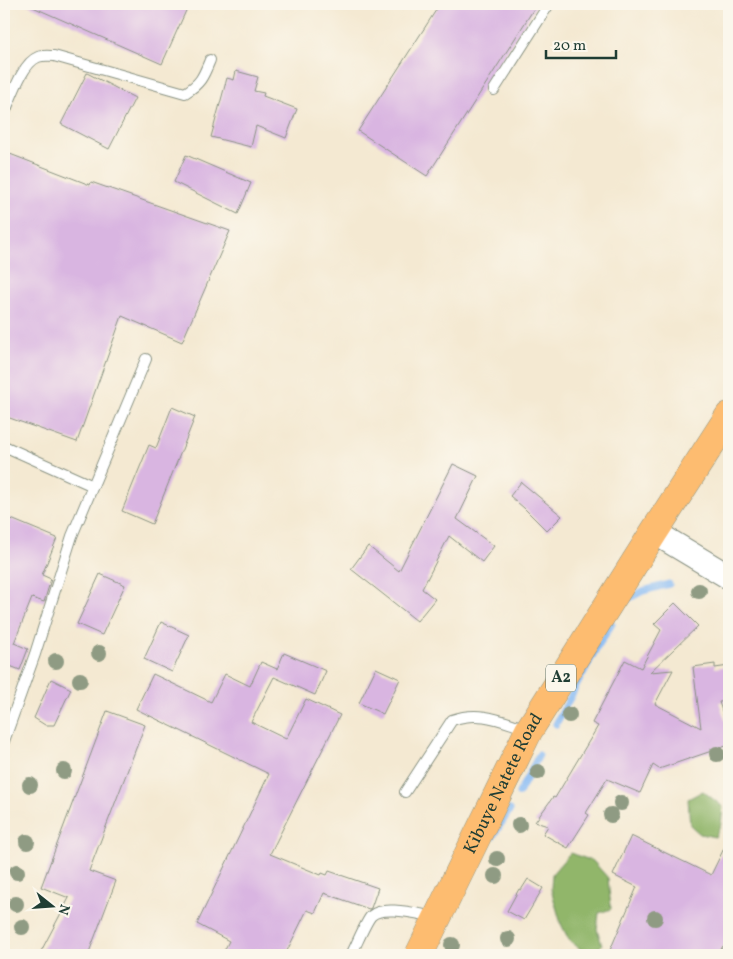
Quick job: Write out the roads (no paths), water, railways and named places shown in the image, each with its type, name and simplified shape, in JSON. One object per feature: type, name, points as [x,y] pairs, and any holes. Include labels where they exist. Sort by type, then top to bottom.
[{"type":"main road","name":"Kibuye Natete Road","points":[[419,955],[529,730],[729,416]]},
{"type":"street","points":[[654,532],[729,577]]},
{"type":"lane","points":[[494,90],[549,4]]},
{"type":"lane","points":[[4,114],[23,71],[30,62],[39,56],[54,56],[185,93],[196,86],[210,60]]},
{"type":"lane","points":[[4,741],[35,654],[72,536],[146,359]]},
{"type":"lane","points":[[4,446],[93,486]]},
{"type":"lane","points":[[405,792],[452,720],[464,716],[481,715],[529,730]]},
{"type":"lane","points":[[351,955],[371,916],[378,912],[391,910],[438,917]]},
{"type":"waterway","points":[[630,598],[643,591],[669,584]]},
{"type":"waterway","points":[[556,724],[595,651],[612,624]]},
{"type":"waterway","points":[[519,793],[539,755]]},
{"type":"waterway","points":[[493,836],[510,810]]},
{"type":"railway","points":[[4,10],[7,4]]}]
